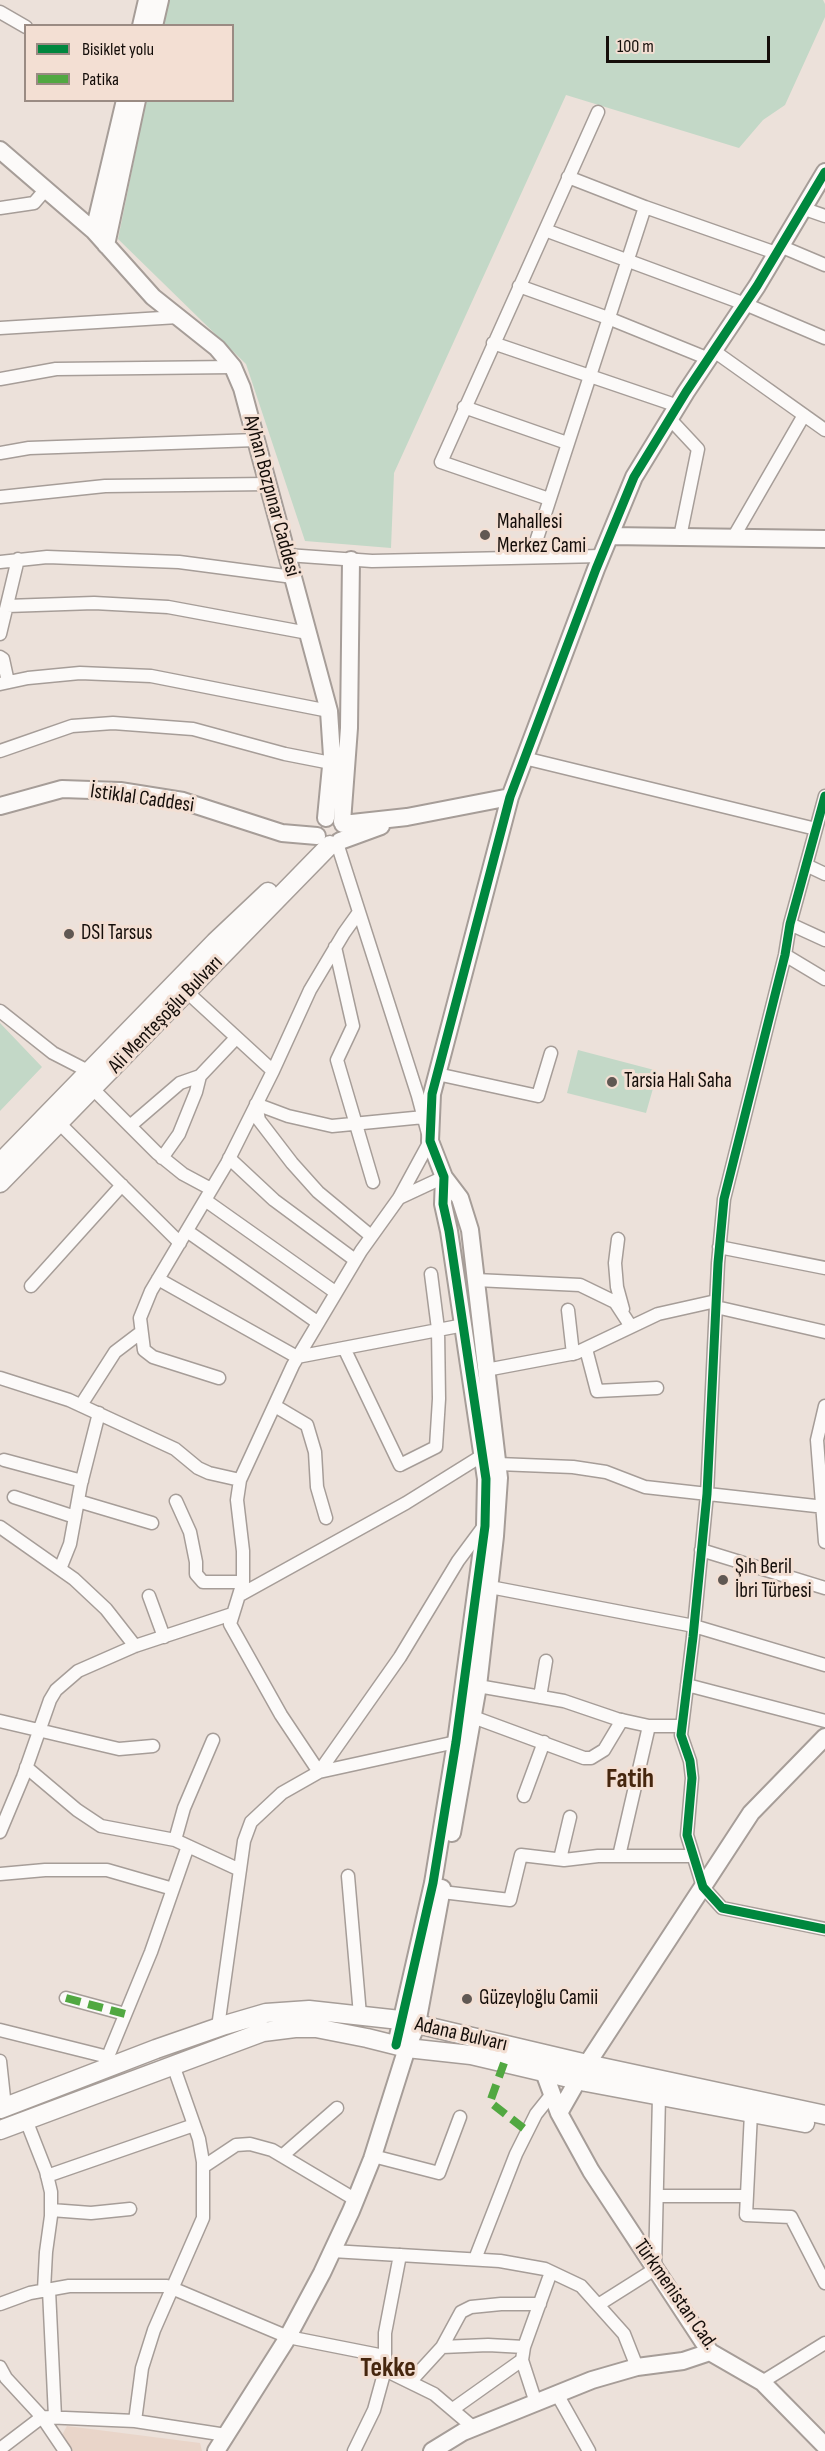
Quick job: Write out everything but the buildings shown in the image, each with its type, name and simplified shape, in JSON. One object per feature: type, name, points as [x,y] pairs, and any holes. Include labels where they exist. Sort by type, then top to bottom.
[{"type":"main road","name":"Ali Menteşoğlu Bulvarı","points":[[0,1163],[187,992],[330,841]]},
{"type":"main road","name":"Ali Menteşoğlu Bulvarı","points":[[0,1183],[60,1124],[92,1081],[215,942],[330,841]]},
{"type":"main road","name":"Adana Bulvarı","points":[[2,2108],[105,2064],[266,2013],[309,2010],[408,2022],[659,2096],[825,2127]]},
{"type":"main road","name":"Adana Bulvarı","points":[[0,2130],[263,2032],[295,2028],[316,2028],[401,2047],[471,2055],[544,2072],[583,2072],[825,2115]]},
{"type":"street","points":[[141,24],[147,0]]},
{"type":"street","points":[[154,24],[160,0]]},
{"type":"street","points":[[0,12],[24,26]]},
{"type":"street","points":[[94,231],[125,102]]},
{"type":"street","points":[[106,245],[137,102]]},
{"type":"street","points":[[549,499],[441,462],[598,112]]},
{"type":"street","name":"Ayhan Bozpınar Caddesi","points":[[0,150],[94,231],[153,297],[217,348],[233,367],[242,388],[328,711],[331,763],[326,818]]},
{"type":"street","points":[[319,1772],[281,1715],[231,1624],[243,1582],[243,1551],[237,1500],[240,1480],[297,1357],[355,1260],[399,1198],[430,1141],[432,1094],[510,797],[634,477],[745,304],[825,172]]},
{"type":"street","points":[[568,177],[645,207],[825,265]]},
{"type":"street","points":[[0,208],[34,203],[46,189]]},
{"type":"street","points":[[531,558],[645,207]]},
{"type":"street","points":[[802,208],[825,216]]},
{"type":"street","points":[[545,230],[745,304],[825,338]]},
{"type":"street","points":[[519,286],[711,355],[825,430]]},
{"type":"street","points":[[0,328],[178,317]]},
{"type":"street","points":[[493,343],[588,377],[674,413],[698,449],[680,537]]},
{"type":"street","points":[[0,379],[56,369],[233,367]]},
{"type":"street","points":[[464,407],[567,444]]},
{"type":"street","points":[[733,538],[804,415]]},
{"type":"street","points":[[0,453],[28,448],[256,440]]},
{"type":"street","points":[[0,497],[105,486],[268,484]]},
{"type":"street","points":[[610,536],[825,539]]},
{"type":"street","points":[[287,555],[351,560],[602,556]]},
{"type":"street","points":[[0,562],[47,557],[179,562],[293,577]]},
{"type":"street","points":[[0,634],[18,559]]},
{"type":"street","points":[[330,841],[344,835],[349,736],[351,560]]},
{"type":"street","points":[[7,606],[94,603],[168,607],[308,633]]},
{"type":"street","points":[[0,646],[4,683],[28,678],[80,673],[151,676],[328,711],[349,736]]},
{"type":"street","points":[[0,751],[72,726],[113,723],[193,729],[285,754],[331,763]]},
{"type":"street","points":[[524,758],[816,829]]},
{"type":"street","name":"İstiklal Caddesi","points":[[0,806],[62,789],[120,791],[183,801],[282,833],[330,841]]},
{"type":"street","points":[[216,2451],[288,2337],[356,2200],[373,2156],[442,1892],[478,1686],[490,1587],[499,1478],[470,1230],[460,1198],[444,1177],[430,1141],[359,912],[330,841],[318,825],[326,818],[336,818],[343,823],[407,817],[510,797]]},
{"type":"street","points":[[824,804],[790,924],[785,955],[724,1199],[719,1247],[707,1494],[681,1735],[690,1761],[692,1778],[687,1834],[703,1887],[722,1908],[825,1929]]},
{"type":"street","points":[[330,841],[407,817]]},
{"type":"street","points":[[806,865],[825,874]]},
{"type":"street","points":[[219,1377],[153,1357],[144,1350],[140,1333],[141,1318],[158,1279],[230,1158],[310,990],[359,912]]},
{"type":"street","points":[[790,924],[825,940]]},
{"type":"street","points":[[335,947],[353,1026],[338,1060],[373,1182]]},
{"type":"street","points":[[785,955],[825,979]]},
{"type":"street","points":[[187,992],[273,1071]]},
{"type":"street","points":[[0,1011],[92,1081],[130,1126],[162,1158],[335,1292]]},
{"type":"street","points":[[130,1126],[180,1083],[200,1076],[236,1038]]},
{"type":"street","points":[[437,1074],[538,1096],[551,1053]]},
{"type":"street","points":[[162,1158],[179,1134],[200,1076]]},
{"type":"street","points":[[256,1104],[288,1116],[332,1126],[424,1117]]},
{"type":"street","points":[[256,1104],[259,1120],[292,1163],[318,1192],[371,1236]]},
{"type":"street","points":[[60,1124],[180,1243]]},
{"type":"street","points":[[230,1158],[274,1200],[355,1260]]},
{"type":"street","points":[[399,1198],[444,1177]]},
{"type":"street","points":[[408,2022],[456,1742],[484,1526],[486,1479],[464,1325],[443,1204],[444,1177]]},
{"type":"street","points":[[31,1286],[122,1185]]},
{"type":"street","points":[[187,1231],[317,1322]]},
{"type":"street","points":[[618,1239],[615,1263],[617,1287],[630,1325]]},
{"type":"street","points":[[719,1247],[825,1268]]},
{"type":"street","points":[[344,1348],[400,1465],[436,1447],[439,1399],[438,1329],[431,1274]]},
{"type":"street","points":[[158,1279],[297,1357],[464,1325]]},
{"type":"street","points":[[476,1280],[580,1285],[615,1302],[630,1325]]},
{"type":"street","points":[[486,1370],[573,1354],[630,1325],[658,1314],[716,1304],[825,1332]]},
{"type":"street","points":[[568,1310],[573,1354]]},
{"type":"street","points":[[81,1405],[115,1352],[140,1333]]},
{"type":"street","points":[[586,1348],[597,1391],[657,1388]]},
{"type":"street","points":[[0,1378],[12,1380],[81,1405],[175,1449],[198,1468],[240,1480]]},
{"type":"street","points":[[274,1406],[307,1425],[315,1452],[317,1487],[326,1518]]},
{"type":"street","points":[[825,1406],[822,1433],[817,1440],[824,1506],[825,1542]]},
{"type":"street","points":[[60,1569],[70,1544],[82,1481],[99,1413]]},
{"type":"street","points":[[240,1595],[406,1503],[483,1455]]},
{"type":"street","points":[[4,1460],[82,1481]]},
{"type":"street","points":[[498,1464],[573,1467],[606,1472],[645,1487],[824,1506]]},
{"type":"street","points":[[14,1497],[75,1517]]},
{"type":"street","points":[[78,1501],[152,1523]]},
{"type":"street","points":[[176,1501],[190,1532],[196,1574],[203,1582],[243,1582]]},
{"type":"street","points":[[319,1772],[400,1657],[458,1561],[484,1526]]},
{"type":"street","points":[[0,1527],[74,1579],[106,1609],[135,1646]]},
{"type":"street","points":[[701,1550],[825,1588]]},
{"type":"street","points":[[490,1587],[694,1626],[825,1665]]},
{"type":"street","points":[[149,1596],[164,1637]]},
{"type":"street","points":[[0,1832],[50,1700],[57,1690],[78,1671],[135,1646],[232,1614]]},
{"type":"street","points":[[540,1697],[546,1660]]},
{"type":"street","points":[[687,1685],[825,1721]]},
{"type":"street","points":[[478,1686],[564,1701],[622,1720],[649,1726],[682,1726]]},
{"type":"street","points":[[473,1717],[584,1758],[591,1758],[604,1750],[622,1720]]},
{"type":"street","points":[[0,1721],[119,1749],[153,1746]]},
{"type":"street","points":[[619,1856],[649,1726]]},
{"type":"street","points":[[559,2113],[583,2072],[751,1813],[825,1737]]},
{"type":"street","points":[[175,1840],[183,1808],[213,1740]]},
{"type":"street","points":[[218,2028],[244,1841],[251,1822],[282,1794],[319,1772],[456,1742]]},
{"type":"street","points":[[524,1796],[544,1742]]},
{"type":"street","points":[[26,1767],[77,1810],[101,1826],[175,1840],[240,1870]]},
{"type":"street","points":[[560,1859],[570,1817]]},
{"type":"street","points":[[0,2030],[105,2064],[188,1846]]},
{"type":"street","points":[[442,1892],[510,1900],[521,1855],[560,1859],[693,1856]]},
{"type":"street","points":[[0,1874],[45,1870],[107,1870],[173,1889]]},
{"type":"street","points":[[348,1876],[360,2015]]},
{"type":"street","points":[[66,1998],[125,2014]]},
{"type":"street","points":[[0,2061],[2,2108]]},
{"type":"street","points":[[135,2421],[142,2367],[154,2330],[203,2218],[199,2139],[173,2065]]},
{"type":"street","name":"Türkmenistan Cad.","points":[[544,2072],[559,2113],[591,2171],[710,2352],[762,2382],[825,2446]]},
{"type":"street","points":[[475,2259],[516,2154],[536,2114],[552,2094]]},
{"type":"street","points":[[598,2306],[655,2269],[659,2096]]},
{"type":"street","points":[[282,2156],[337,2108]]},
{"type":"street","points":[[751,2113],[746,2215],[791,2217],[825,2283]]},
{"type":"street","points":[[373,2156],[439,2173],[460,2117]]},
{"type":"street","points":[[26,2121],[51,2192],[46,2290],[49,2417]]},
{"type":"street","points":[[47,2176],[194,2125]]},
{"type":"street","points":[[202,2167],[236,2145],[250,2144],[282,2156],[356,2200]]},
{"type":"street","points":[[657,2196],[747,2196]]},
{"type":"street","points":[[51,2210],[92,2213],[130,2210]]},
{"type":"street","points":[[332,2251],[500,2261],[551,2272],[581,2286],[624,2334],[638,2367]]},
{"type":"street","points":[[354,2451],[374,2410],[385,2370],[385,2333],[400,2255]]},
{"type":"street","points":[[536,2403],[522,2360],[551,2272]]},
{"type":"street","points":[[0,2304],[30,2293],[69,2286],[167,2286],[288,2337],[384,2356]]},
{"type":"street","points":[[410,2382],[442,2347],[461,2312],[471,2307],[540,2304]]},
{"type":"street","points":[[762,2382],[825,2343]]},
{"type":"street","points":[[442,2347],[488,2345],[525,2347]]},
{"type":"street","points":[[432,2451],[474,2428],[592,2380],[638,2367],[683,2361],[710,2352]]},
{"type":"street","points":[[453,2409],[522,2360]]},
{"type":"street","points":[[0,2367],[6,2378],[49,2417],[65,2451]]},
{"type":"street","points":[[385,2370],[434,2394],[474,2428]]},
{"type":"street","points":[[557,2394],[589,2451]]},
{"type":"street","points":[[0,2449],[49,2417],[135,2421],[226,2435]]},
{"type":"shaded area","points":[[67,2426],[200,2443],[202,2451],[73,2451],[62,2435]]},
{"type":"green space","points":[[166,0],[823,0],[825,4],[825,17],[785,105],[763,120],[739,148],[566,95],[394,473],[391,548],[305,541],[246,364],[118,239],[146,102],[234,102],[234,24],[161,24]]},
{"type":"green space","points":[[0,1023],[42,1067],[0,1111]]},
{"type":"green space","name":"Tarsia Halı Saha","points":[[578,1050],[658,1071],[646,1113],[567,1093]]},
{"type":"marked path","points":[[66,1998],[125,2014]]},
{"type":"marked path","points":[[504,2063],[490,2102],[527,2131]]},
{"type":"cycle path","points":[[396,2045],[433,1883],[456,1742],[485,1526],[486,1479],[443,1204],[444,1177],[430,1141],[432,1094],[510,797],[596,569],[634,477],[686,392],[757,286],[825,172]]},
{"type":"cycle path","points":[[825,796],[790,924],[785,955],[724,1199],[718,1263],[707,1494],[681,1735],[690,1761],[692,1778],[687,1835],[703,1887],[722,1908],[825,1929]]},
{"type":"place","name":"Mahallesi Merkez Cami","points":[[485,535]]},
{"type":"place","name":"DSI Tarsus","points":[[69,934]]},
{"type":"place","name":"Tarsia Halı Saha","points":[[612,1082]]},
{"type":"place","name":"Şıh Beril İbri Türbesi","points":[[723,1580]]},
{"type":"place","name":"Güzeyloğlu Camii","points":[[467,1999]]},
{"type":"district","name":"Fatih","points":[[630,1780]]},
{"type":"district","name":"Tekke","points":[[388,2369]]}]
